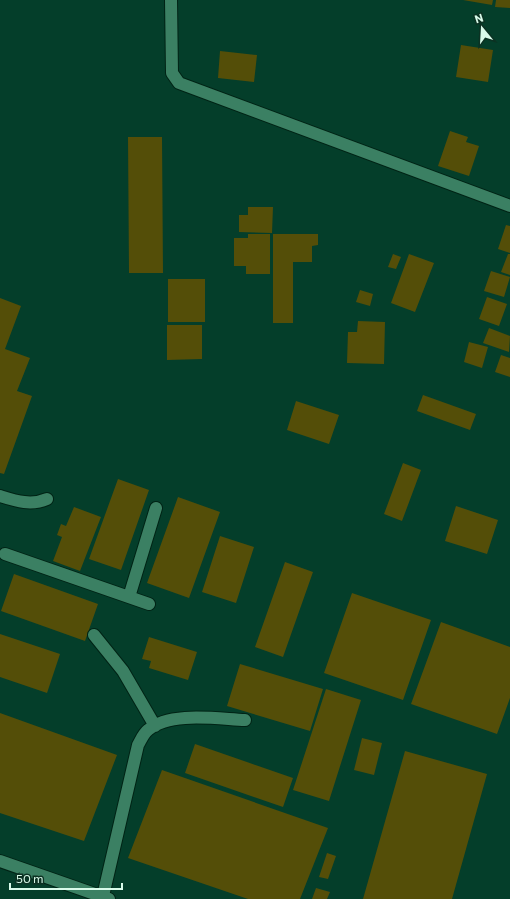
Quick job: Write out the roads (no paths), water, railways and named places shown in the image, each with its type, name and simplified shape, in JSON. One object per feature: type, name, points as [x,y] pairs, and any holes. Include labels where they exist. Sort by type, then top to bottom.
[{"type":"street","points":[[171,0],[172,73],[179,83],[510,206]]},
{"type":"street","points":[[0,496],[34,503],[47,499]]},
{"type":"street","points":[[129,597],[156,508]]},
{"type":"street","points":[[5,554],[149,604]]},
{"type":"street","points":[[94,635],[123,671],[155,726]]},
{"type":"street","points":[[0,861],[107,898],[138,745],[143,734],[164,722],[185,718],[245,720]]}]
